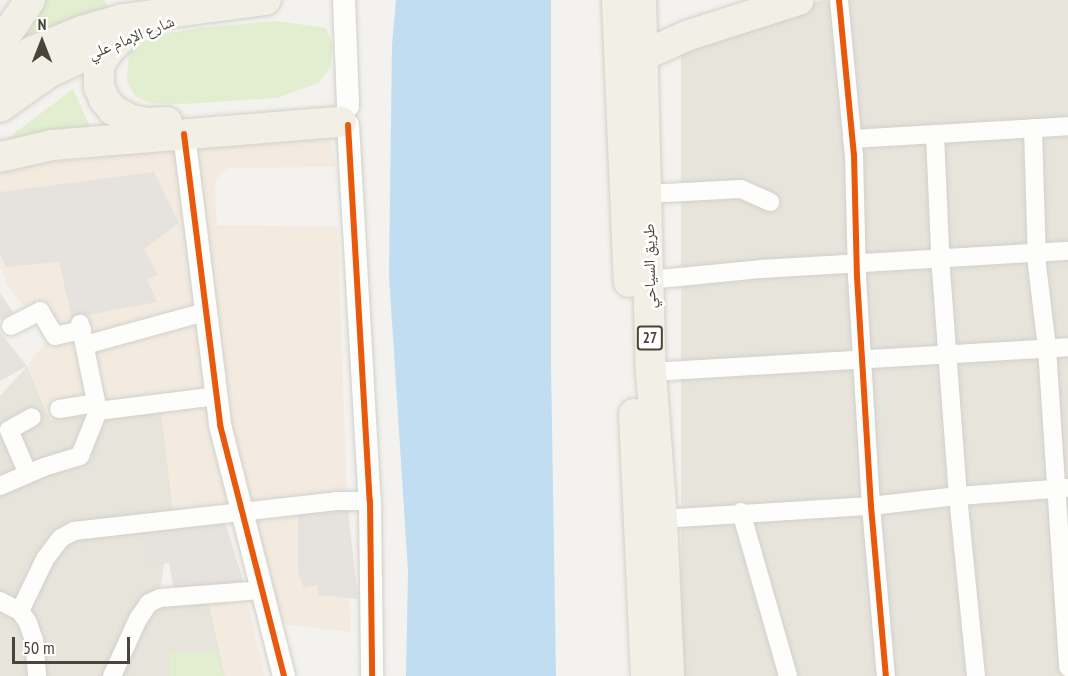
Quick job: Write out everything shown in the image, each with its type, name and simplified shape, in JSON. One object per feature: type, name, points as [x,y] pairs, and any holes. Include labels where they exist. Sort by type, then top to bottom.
[{"type":"main road","points":[[0,44],[30,0]]},
{"type":"main road","points":[[203,9],[266,0]]},
{"type":"main road","name":"طريق السياحي","points":[[617,0],[646,676]]},
{"type":"main road","name":"طريق السياحي","points":[[641,0],[651,372],[662,519],[669,676]]},
{"type":"main road","points":[[642,56],[690,35],[799,0]]},
{"type":"main road","name":"شارع الإمام علي","points":[[0,73],[33,51],[82,31],[123,19],[141,8],[203,9]]},
{"type":"main road","name":"شارع الإمام علي","points":[[0,107],[48,73],[120,39],[203,9]]},
{"type":"main road","points":[[120,39],[108,51],[99,66],[99,87],[114,110],[137,122],[344,116]]},
{"type":"main road","points":[[0,157],[52,145],[184,134],[344,116]]},
{"type":"street","points":[[344,0],[344,116],[370,501],[372,676]]},
{"type":"street","points":[[839,0],[852,139],[856,264],[871,506],[886,676]]},
{"type":"street","points":[[852,139],[1068,126]]},
{"type":"street","points":[[1033,128],[1036,252],[1062,489],[1068,667]]},
{"type":"street","points":[[184,134],[220,425],[284,676]]},
{"type":"street","points":[[935,134],[941,260],[958,496],[976,676]]},
{"type":"street","points":[[647,194],[741,189],[770,202]]},
{"type":"street","points":[[649,280],[1068,251]]},
{"type":"street","points":[[11,326],[40,311],[55,336],[205,312]]},
{"type":"street","points":[[0,486],[80,456],[97,407],[82,333]]},
{"type":"street","points":[[651,372],[1068,347]]},
{"type":"street","points":[[59,409],[216,396]]},
{"type":"street","points":[[28,474],[9,430],[32,417]]},
{"type":"street","points":[[662,519],[741,512],[871,506],[958,496],[1062,489]]},
{"type":"street","points":[[20,611],[45,559],[61,538],[74,531],[336,501],[370,501]]},
{"type":"street","points":[[741,512],[788,676]]},
{"type":"street","points":[[112,676],[138,619],[149,603],[160,597],[261,590]]},
{"type":"street","points":[[0,601],[20,611],[28,623],[34,640],[37,676]]},
{"type":"street","points":[[1063,676],[1068,676]]},
{"type":"shaded area","points":[[821,0],[1068,0],[1068,676],[681,676],[681,50]]},
{"type":"shaded area","points":[[328,125],[336,167],[227,168],[215,181],[217,225],[338,227],[351,632],[282,624],[223,504],[173,511],[160,401],[50,420],[27,366],[49,338],[8,286],[0,267],[0,168],[193,145]]},
{"type":"shaded area","points":[[154,172],[179,223],[144,249],[158,275],[147,280],[157,302],[72,318],[59,262],[6,267],[0,254],[0,192]]},
{"type":"shaded area","points":[[0,293],[14,313],[0,320]]},
{"type":"shaded area","points":[[0,332],[27,366],[0,381]]},
{"type":"shaded area","points":[[27,366],[50,420],[160,401],[173,511],[159,596],[208,599],[225,676],[0,676],[0,396]]},
{"type":"shaded area","points":[[348,510],[358,599],[318,595],[317,585],[304,588],[298,572],[298,512]]},
{"type":"shaded area","points":[[224,518],[245,587],[174,590],[169,563],[144,567],[142,529]]},
{"type":"shaded area","points":[[208,599],[247,601],[265,676],[225,676]]},
{"type":"green space","points":[[46,0],[104,0],[112,11],[0,61]]},
{"type":"green space","points":[[276,21],[326,28],[333,46],[330,68],[318,83],[277,98],[183,104],[149,103],[135,96],[127,83],[129,51],[152,36],[199,28]]},
{"type":"green space","points":[[73,89],[92,131],[0,144],[65,95]]},
{"type":"green space","points":[[169,652],[215,652],[224,676],[169,676]]},
{"type":"water","points":[[396,0],[551,0],[551,363],[556,676],[406,676],[408,571],[389,275],[392,45]]},
{"type":"cycle path","points":[[839,0],[854,155],[857,277],[871,506],[886,676]]},
{"type":"cycle path","points":[[348,125],[370,501],[372,676]]},
{"type":"cycle path","points":[[184,134],[220,425],[284,676]]}]
